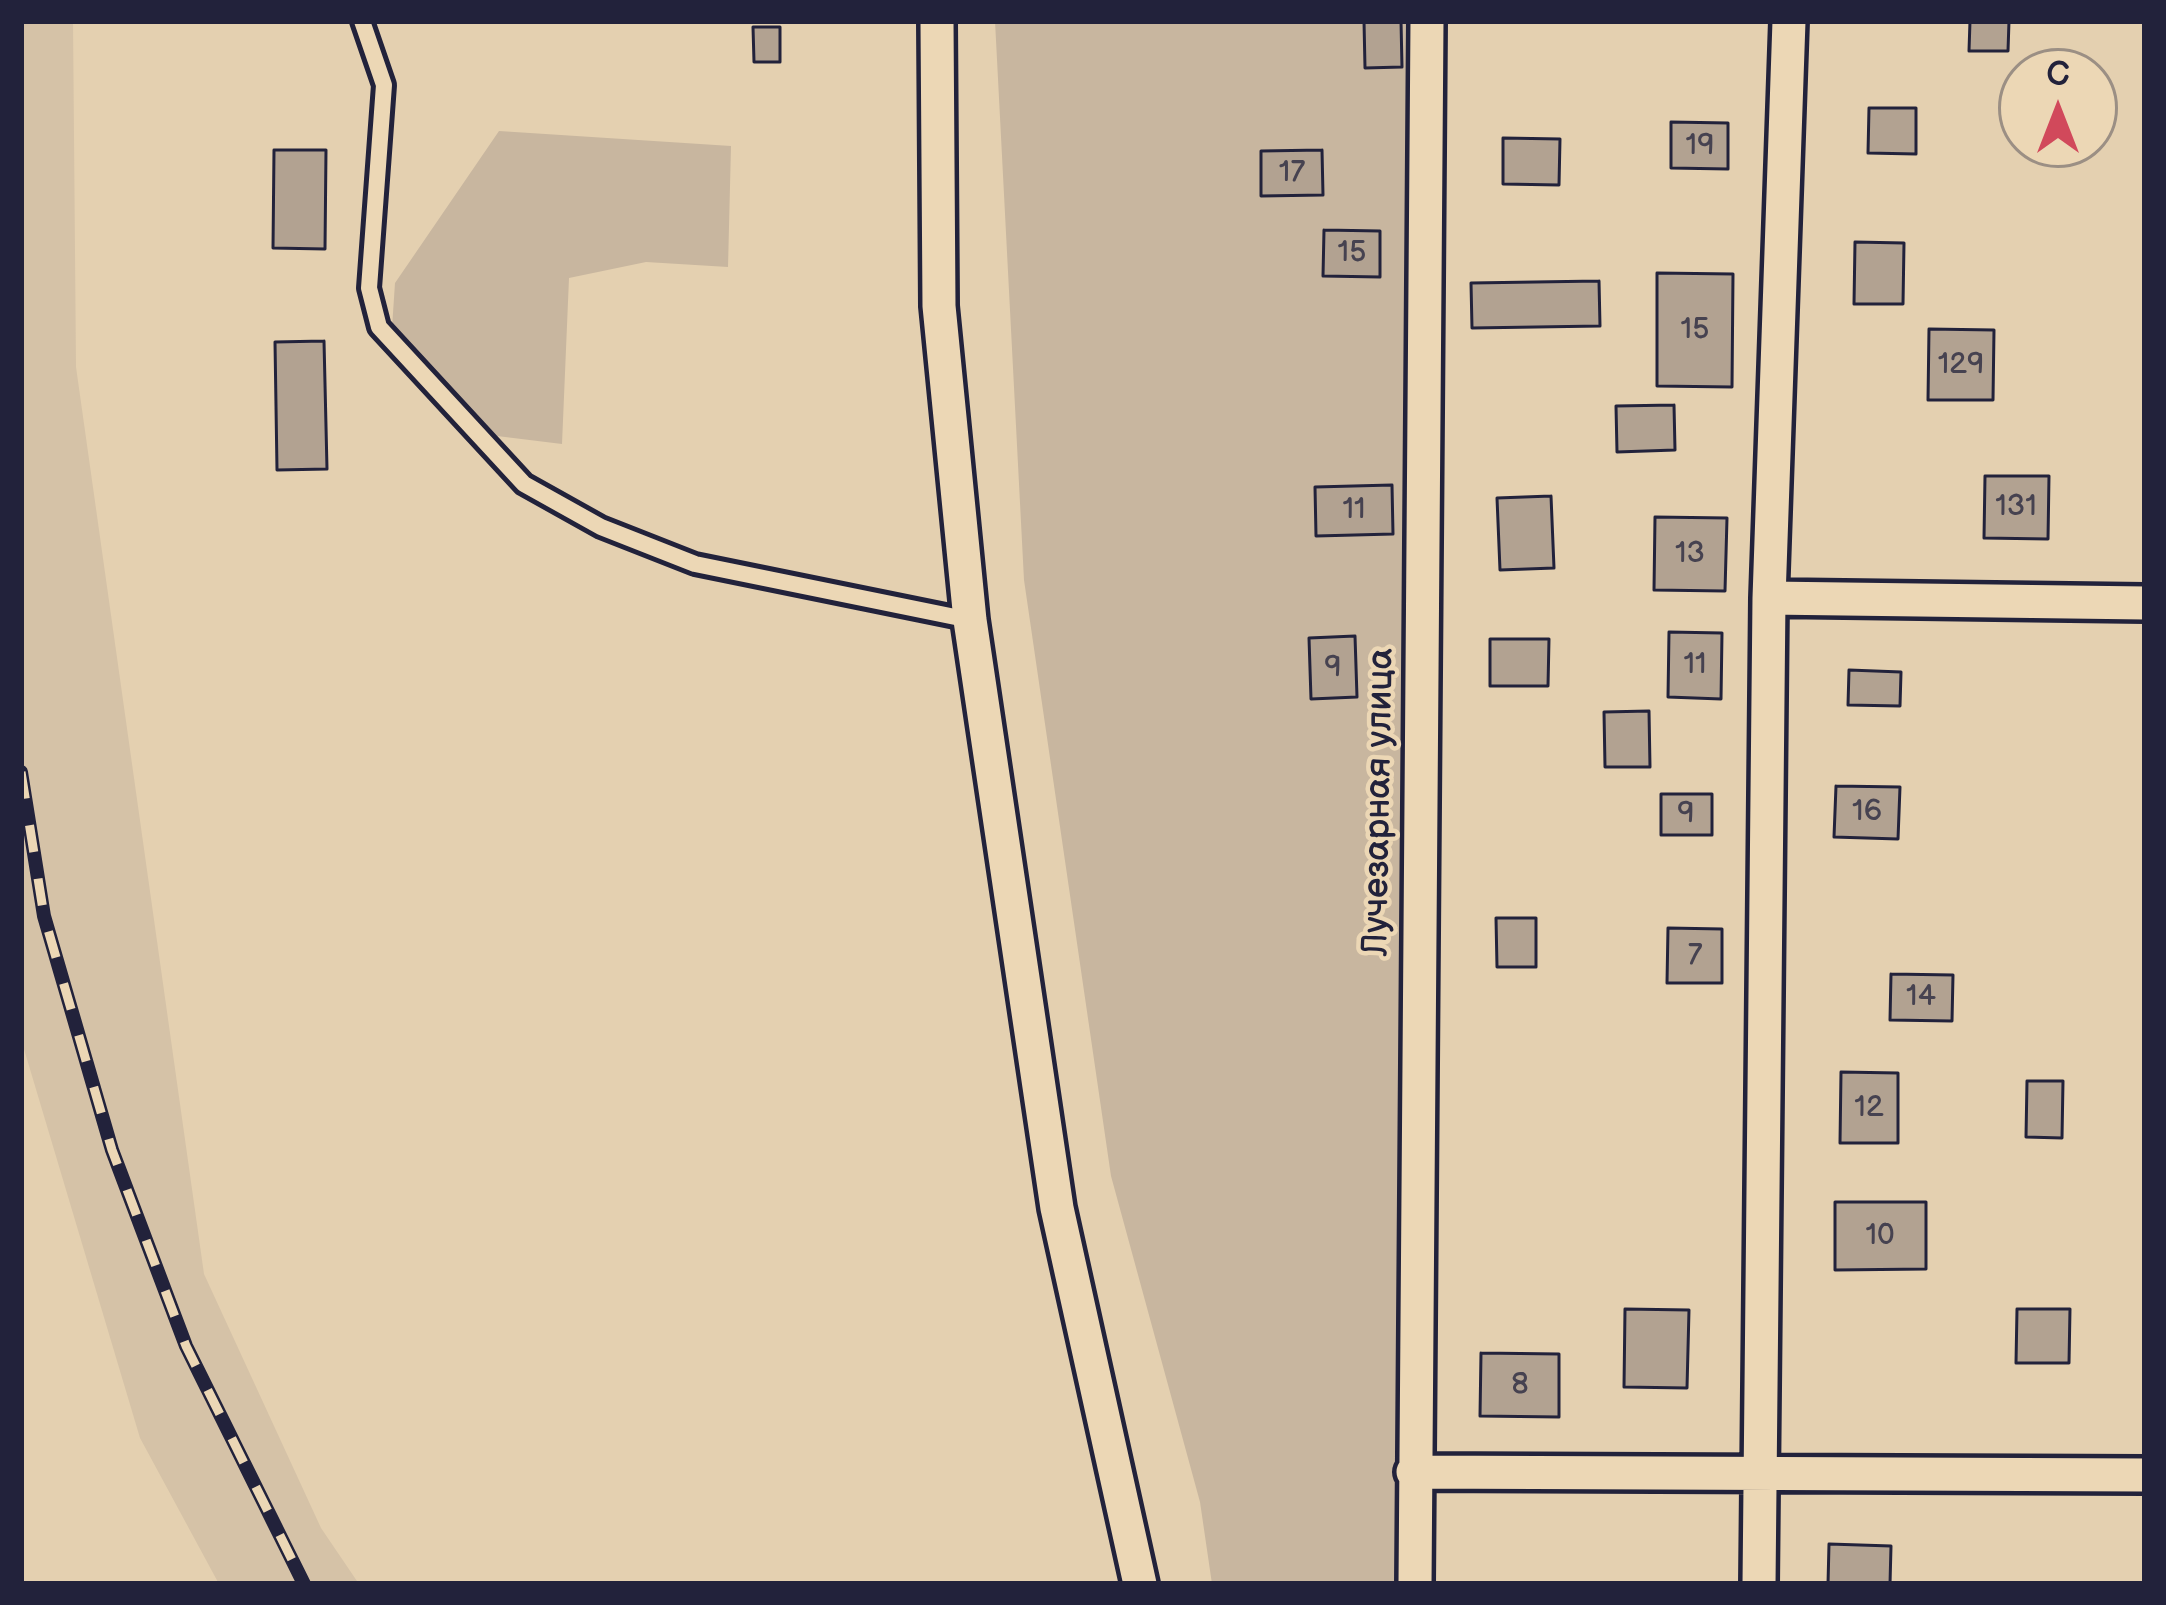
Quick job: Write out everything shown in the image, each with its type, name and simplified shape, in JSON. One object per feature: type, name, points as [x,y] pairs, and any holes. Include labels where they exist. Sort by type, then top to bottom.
[{"type":"street","points":[[937,21],[939,306],[970,620],[1058,1208],[1140,1584]]},
{"type":"street","name":"Лучезарная улица","points":[[1415,1584],[1426,21]]},
{"type":"street","points":[[1759,1584],[1769,598],[1789,21]]},
{"type":"street","points":[[1769,598],[2145,603]]},
{"type":"street","points":[[1413,1472],[2145,1475]]},
{"type":"lane","points":[[362,21],[384,85],[369,288],[380,327],[524,484],[601,527],[695,565],[970,620]]},
{"type":"shaded area","points":[[21,21],[73,21],[76,367],[204,1274],[321,1528],[359,1584],[219,1584],[140,1438],[21,1039]]},
{"type":"shaded area","points":[[995,21],[1420,21],[1413,1584],[1212,1584],[1200,1502],[1111,1176],[1024,580]]},
{"type":"shaded area","points":[[499,131],[731,146],[728,267],[646,262],[569,278],[562,444],[497,436],[392,328],[395,283]]},
{"type":"building","points":[[1364,21],[1401,21],[1402,67],[1365,68]]},
{"type":"building","points":[[1970,21],[2009,21],[2008,48],[1969,51]]},
{"type":"building","points":[[753,27],[780,27],[780,62],[754,62]]},
{"type":"building","points":[[1869,108],[1916,108],[1916,154],[1868,153]]},
{"type":"building","points":[[1671,122],[1728,123],[1728,169],[1671,168]]},
{"type":"building","points":[[1503,138],[1560,139],[1559,185],[1503,184]]},
{"type":"building","points":[[274,150],[326,150],[325,249],[273,248]]},
{"type":"building","points":[[1322,150],[1323,195],[1261,196],[1261,151]]},
{"type":"building","points":[[1324,230],[1380,231],[1380,277],[1323,276]]},
{"type":"building","points":[[1855,242],[1904,243],[1903,304],[1854,304]]},
{"type":"building","points":[[1657,273],[1733,274],[1732,387],[1657,386]]},
{"type":"building","points":[[1599,281],[1600,326],[1472,328],[1471,283]]},
{"type":"building","points":[[1929,329],[1994,330],[1993,400],[1928,400]]},
{"type":"building","points":[[324,341],[327,469],[277,470],[275,342]]},
{"type":"building","points":[[1674,405],[1675,450],[1617,452],[1616,406]]},
{"type":"building","points":[[1985,476],[2049,476],[2048,539],[1984,538]]},
{"type":"building","points":[[1392,485],[1393,534],[1316,536],[1315,487]]},
{"type":"building","points":[[1551,496],[1554,568],[1500,570],[1497,498]]},
{"type":"building","points":[[1655,517],[1727,518],[1725,591],[1654,590]]},
{"type":"building","points":[[1669,632],[1722,633],[1721,699],[1668,697]]},
{"type":"building","points":[[1355,636],[1357,697],[1311,699],[1309,638]]},
{"type":"building","points":[[1490,639],[1549,639],[1548,686],[1490,686]]},
{"type":"building","points":[[1849,670],[1901,672],[1900,706],[1848,705]]},
{"type":"building","points":[[1649,711],[1650,767],[1605,767],[1604,712]]},
{"type":"building","points":[[1836,786],[1900,787],[1898,839],[1834,837]]},
{"type":"building","points":[[1661,794],[1712,794],[1712,835],[1661,835]]},
{"type":"building","points":[[1496,918],[1536,918],[1536,967],[1497,967]]},
{"type":"building","points":[[1668,928],[1722,929],[1722,983],[1667,983]]},
{"type":"building","points":[[1891,974],[1953,975],[1952,1021],[1890,1020]]},
{"type":"building","points":[[1841,1072],[1898,1073],[1898,1143],[1840,1143]]},
{"type":"building","points":[[2027,1081],[2063,1081],[2062,1138],[2026,1137]]},
{"type":"building","points":[[1835,1202],[1926,1202],[1926,1269],[1835,1270]]},
{"type":"building","points":[[1625,1309],[1689,1310],[1687,1388],[1624,1387]]},
{"type":"building","points":[[2017,1309],[2070,1309],[2069,1363],[2016,1363]]},
{"type":"building","points":[[1481,1353],[1559,1354],[1559,1417],[1480,1416]]},
{"type":"building","points":[[1829,1544],[1891,1546],[1890,1584],[1828,1584]]},
{"type":"railway","points":[[21,772],[44,916],[112,1150],[186,1346],[304,1584]]}]
